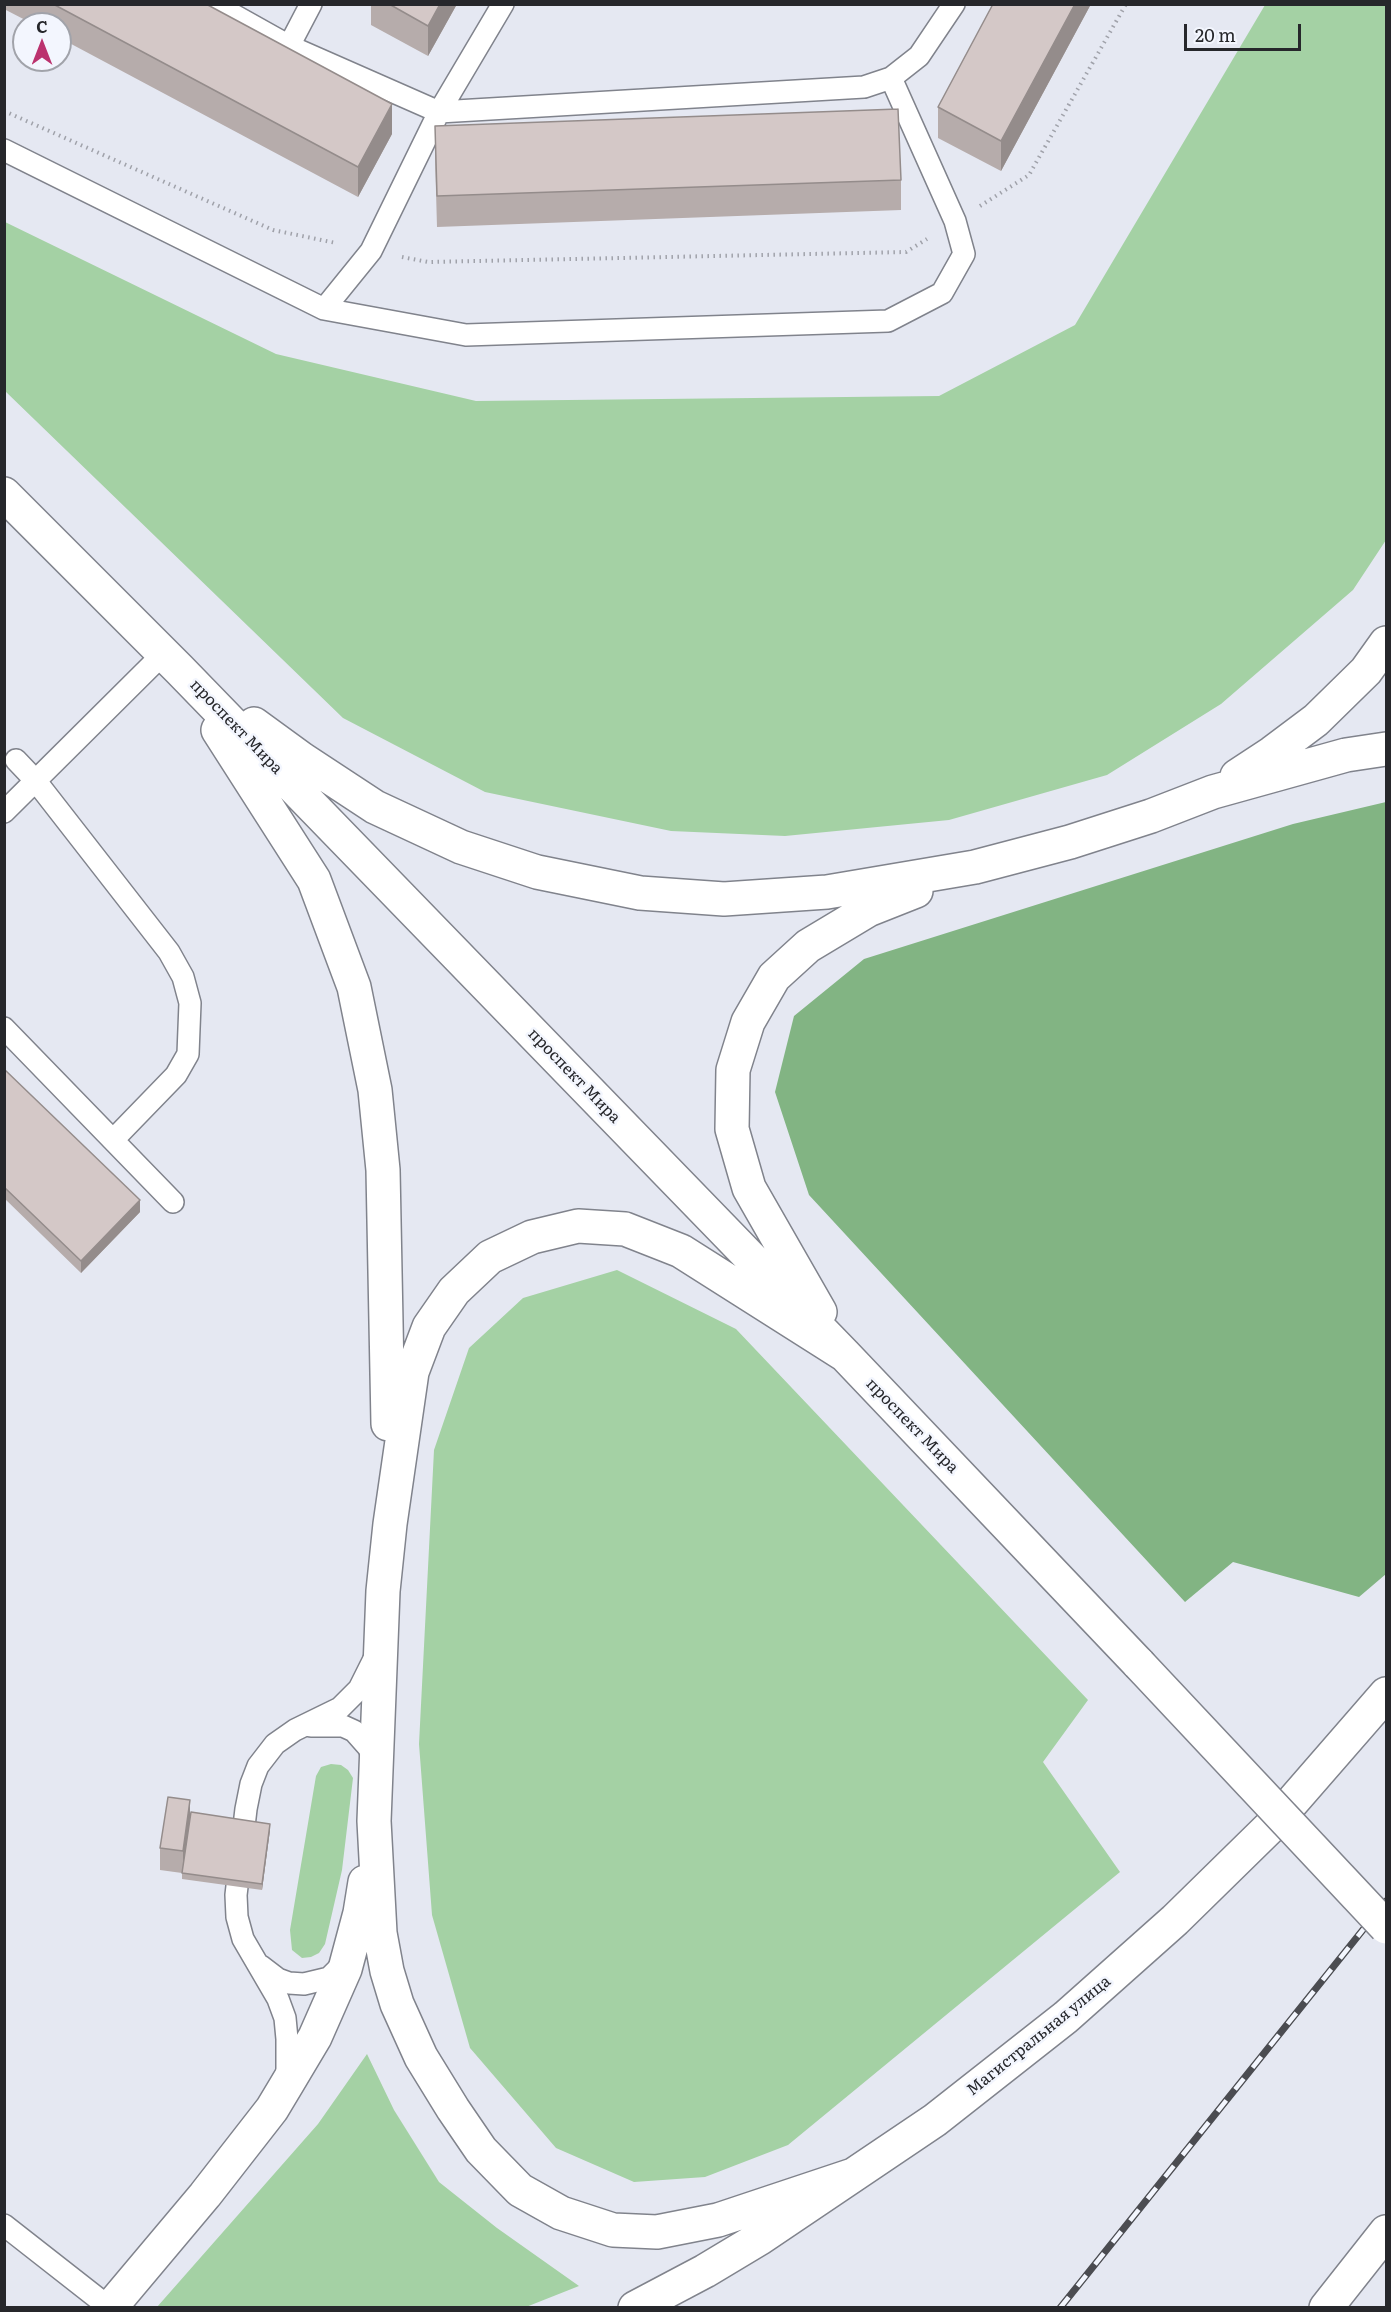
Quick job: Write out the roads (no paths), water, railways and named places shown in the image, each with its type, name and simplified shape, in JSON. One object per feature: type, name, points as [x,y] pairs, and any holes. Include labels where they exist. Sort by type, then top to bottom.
[{"type":"main road","name":"проспект Мира","points":[[4,494],[172,662],[845,1355],[1386,1927]]},
{"type":"main road","points":[[1213,792],[1272,753],[1316,720],[1366,671],[1386,643]]},
{"type":"main road","points":[[172,662],[302,759],[375,807],[461,847],[537,872],[640,893],[724,899],[827,892],[975,867],[1080,839],[1151,816],[1213,792],[1346,755],[1386,749]]},
{"type":"main road","points":[[172,662],[314,880],[354,987],[375,1090],[383,1170],[390,1524]]},
{"type":"main road","points":[[845,1355],[749,1188],[732,1129],[733,1070],[748,1022],[774,977],[808,946],[868,910],[975,867]]},
{"type":"main road","points":[[845,1355],[681,1251],[625,1229],[578,1226],[532,1237],[490,1257],[454,1291],[429,1327],[412,1372],[390,1524],[374,1821],[380,1933],[387,1971],[398,2004],[421,2057],[453,2109],[481,2150],[520,2190],[561,2213],[613,2230],[657,2232],[717,2220],[853,2175]]},
{"type":"main road","name":"Магистральная улица","points":[[635,2307],[705,2271],[760,2238],[935,2120],[1066,2017],[1175,1920],[1273,1824],[1386,1694]]},
{"type":"main road","points":[[110,2307],[205,2195],[272,2109],[315,2037],[348,1959],[360,1913],[374,1821]]},
{"type":"main road","points":[[1326,2307],[1341,2295],[1386,2232]]},
{"type":"lane","points":[[214,4],[289,46],[439,112],[864,87],[891,78],[919,56],[954,4]]},
{"type":"lane","points":[[289,46],[311,4]]},
{"type":"lane","points":[[324,309],[371,251],[439,112],[503,4]]},
{"type":"lane","points":[[4,150],[324,309],[466,335],[888,321],[942,293],[964,254],[955,221],[891,78]]},
{"type":"lane","points":[[4,812],[35,780],[172,662]]},
{"type":"lane","points":[[16,760],[35,780],[169,952],[183,977],[190,1003],[188,1054],[176,1076],[113,1140]]},
{"type":"lane","points":[[4,1028],[173,1202]]},
{"type":"lane","points":[[286,2084],[285,2018],[278,1999],[243,1939],[237,1917],[236,1895],[251,1784],[258,1766],[274,1744],[295,1730],[340,1708],[359,1689],[370,1670],[382,1640]]},
{"type":"lane","points":[[295,1730],[328,1724],[343,1726],[354,1731],[369,1748],[376,1772]]},
{"type":"lane","points":[[254,1959],[278,1979],[289,1983],[304,1984],[329,1978],[348,1959]]},
{"type":"lane","points":[[4,2225],[110,2307]]},
{"type":"railway","points":[[1060,2308],[1386,1901]]}]
